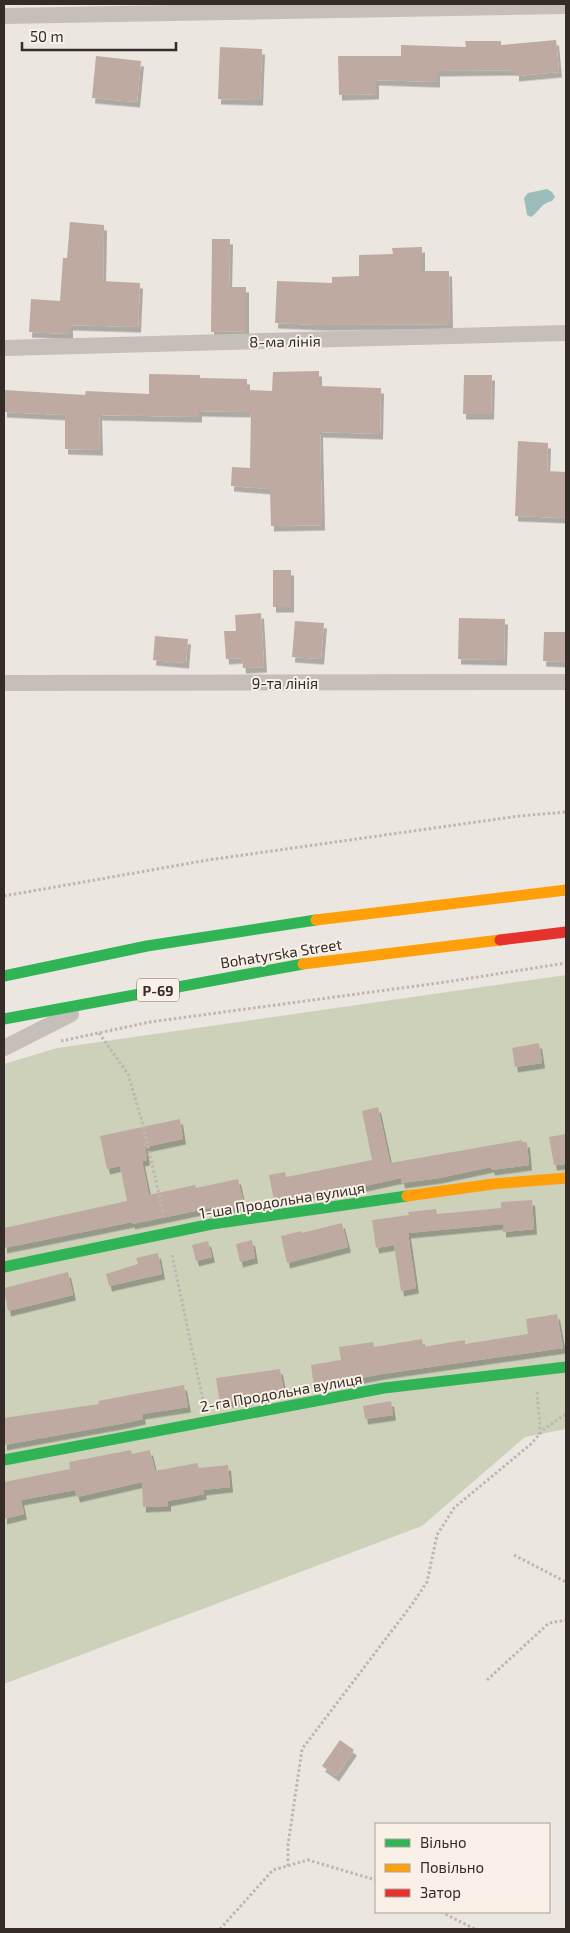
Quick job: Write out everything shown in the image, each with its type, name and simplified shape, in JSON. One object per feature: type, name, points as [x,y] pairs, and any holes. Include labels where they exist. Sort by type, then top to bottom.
[{"type":"main road","name":"Bohatyrska Street","points":[[4,976],[147,946],[294,923],[566,890]]},
{"type":"main road","name":"Bohatyrska Street","points":[[4,1019],[312,962],[566,932]]},
{"type":"main road","name":"1-ша Продольна вулиця","points":[[4,1267],[212,1224],[493,1184],[566,1178]]},
{"type":"main road","name":"2-га Продольна вулиця","points":[[4,1460],[384,1388],[566,1367]]},
{"type":"street","points":[[4,16],[566,6]]},
{"type":"street","name":"8-ма лінія","points":[[4,348],[566,333]]},
{"type":"street","name":"9-та лінія","points":[[4,683],[566,682]]},
{"type":"street","points":[[4,1048],[95,1001]]},
{"type":"path","points":[[4,896],[208,860],[519,816],[566,812]]},
{"type":"path","points":[[53,1043],[150,1022],[446,982],[566,963]]},
{"type":"path","points":[[534,1371],[539,1406],[539,1435]]},
{"type":"path","points":[[288,1866],[288,1845],[302,1749],[427,1582],[437,1535],[454,1508],[531,1444],[544,1429],[566,1414]]},
{"type":"path","points":[[514,1555],[566,1582]]},
{"type":"path","points":[[487,1680],[549,1623],[566,1620]]},
{"type":"path","points":[[220,1929],[273,1870],[308,1860],[375,1880]]},
{"type":"path","points":[[442,1913],[475,1929]]},
{"type":"green space","points":[[566,975],[566,1429],[525,1437],[422,1526],[4,1684],[4,1064],[57,1048]]},
{"type":"water","points":[[547,189],[555,197],[552,201],[545,204],[531,217],[527,215],[524,198],[528,193]]},
{"type":"building","points":[[556,40],[559,72],[516,76],[516,70],[437,71],[437,82],[376,80],[376,94],[339,95],[338,56],[401,56],[401,45],[466,47],[465,41],[501,41],[501,45]]},
{"type":"building","points":[[220,47],[262,49],[260,100],[218,99]]},
{"type":"building","points":[[96,56],[141,61],[137,102],[92,98]]},
{"type":"building","points":[[70,222],[104,225],[103,281],[140,283],[138,327],[70,325],[70,334],[29,332],[31,299],[60,301],[63,258],[67,258]]},
{"type":"building","points":[[212,239],[230,239],[229,287],[246,287],[246,331],[211,332]]},
{"type":"building","points":[[422,247],[422,271],[449,271],[450,324],[321,325],[275,323],[277,281],[332,283],[332,277],[359,276],[359,255],[393,254],[392,248]]},
{"type":"building","points":[[319,371],[319,386],[381,388],[380,434],[320,432],[322,525],[271,526],[270,489],[231,486],[232,467],[250,468],[251,412],[199,411],[199,417],[99,415],[100,450],[65,449],[65,415],[4,412],[4,390],[85,395],[86,391],[149,394],[149,374],[200,375],[200,378],[247,379],[247,390],[272,391],[273,372]]},
{"type":"building","points":[[464,375],[492,375],[491,414],[463,414]]},
{"type":"building","points":[[518,441],[548,443],[547,471],[566,472],[566,518],[515,516]]},
{"type":"building","points":[[273,570],[291,570],[291,607],[273,607]]},
{"type":"building","points":[[261,613],[264,667],[243,668],[242,658],[226,659],[224,631],[236,631],[235,615]]},
{"type":"building","points":[[459,618],[505,619],[504,660],[458,659]]},
{"type":"building","points":[[295,621],[324,623],[321,659],[292,657]]},
{"type":"building","points":[[544,632],[566,632],[566,662],[543,661]]},
{"type":"building","points":[[155,636],[188,639],[186,663],[153,660]]},
{"type":"building","points":[[539,1043],[542,1063],[515,1067],[512,1048]]},
{"type":"building","points":[[378,1107],[390,1163],[522,1140],[522,1142],[527,1142],[529,1165],[492,1170],[491,1167],[439,1178],[402,1183],[401,1178],[355,1188],[354,1185],[274,1201],[269,1175],[285,1172],[286,1177],[372,1160],[362,1111]]},
{"type":"building","points":[[180,1119],[183,1139],[145,1147],[147,1160],[142,1161],[149,1195],[195,1185],[196,1188],[238,1179],[244,1206],[225,1208],[224,1205],[4,1248],[4,1228],[127,1201],[120,1166],[107,1169],[100,1136]]},
{"type":"building","points":[[566,1134],[566,1164],[554,1165],[549,1137]]},
{"type":"building","points":[[532,1200],[534,1229],[503,1232],[503,1224],[408,1233],[416,1288],[401,1291],[394,1245],[376,1248],[372,1220],[409,1215],[408,1212],[436,1209],[437,1214],[501,1208],[501,1202]]},
{"type":"building","points":[[342,1223],[348,1247],[287,1263],[281,1236]]},
{"type":"building","points":[[252,1240],[255,1258],[240,1262],[236,1244]]},
{"type":"building","points":[[208,1241],[212,1257],[196,1261],[192,1245]]},
{"type":"building","points":[[158,1253],[162,1274],[109,1286],[106,1274],[138,1264],[136,1258]]},
{"type":"building","points":[[68,1272],[73,1295],[8,1311],[4,1288]]},
{"type":"building","points":[[557,1314],[563,1348],[382,1374],[314,1387],[311,1365],[341,1360],[339,1347],[373,1342],[374,1347],[422,1339],[423,1347],[465,1340],[465,1344],[528,1334],[526,1319]]},
{"type":"building","points":[[280,1369],[284,1392],[220,1404],[216,1378]]},
{"type":"building","points":[[184,1385],[188,1407],[142,1414],[143,1419],[125,1423],[4,1445],[4,1418],[99,1404],[98,1401]]},
{"type":"building","points":[[391,1401],[393,1415],[365,1419],[363,1406]]},
{"type":"building","points":[[131,1450],[132,1454],[150,1450],[155,1471],[197,1463],[199,1468],[228,1465],[230,1487],[203,1490],[204,1494],[168,1501],[168,1506],[143,1507],[142,1482],[77,1497],[75,1490],[21,1500],[24,1514],[4,1519],[4,1482],[70,1469],[69,1462]]},
{"type":"building","points":[[340,1740],[354,1750],[336,1776],[322,1766]]},
{"type":"traffic: fast","points":[[4,976],[147,946],[316,920]]},
{"type":"traffic: fast","points":[[4,1019],[303,964]]},
{"type":"traffic: fast","points":[[4,1267],[212,1224],[407,1196]]},
{"type":"traffic: fast","points":[[4,1460],[384,1388],[566,1367]]},
{"type":"traffic: slow","points":[[316,920],[566,890]]},
{"type":"traffic: slow","points":[[303,964],[500,940]]},
{"type":"traffic: slow","points":[[407,1196],[493,1184],[566,1178]]},
{"type":"traffic: jam","points":[[500,940],[566,932]]}]
